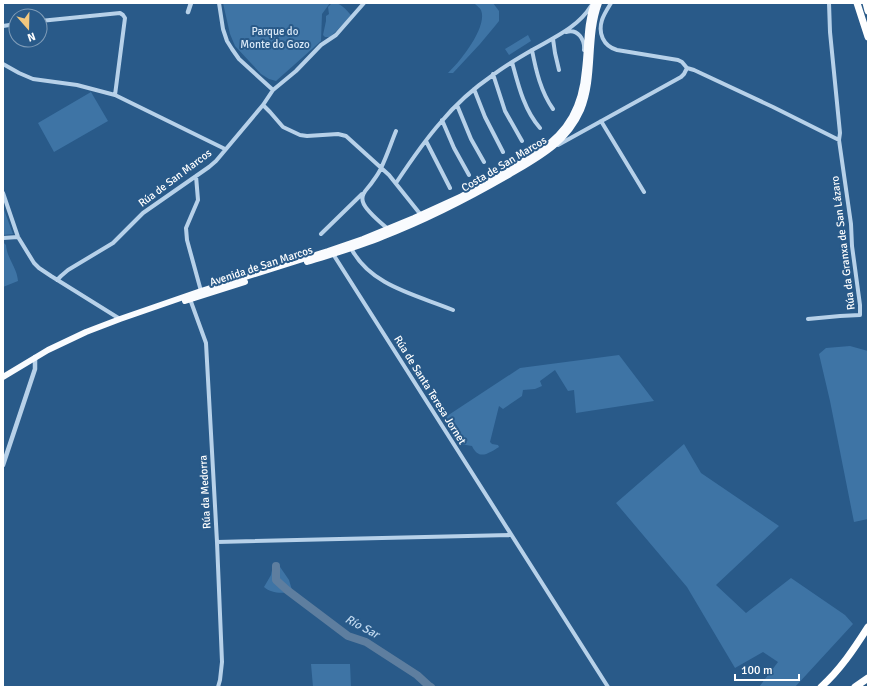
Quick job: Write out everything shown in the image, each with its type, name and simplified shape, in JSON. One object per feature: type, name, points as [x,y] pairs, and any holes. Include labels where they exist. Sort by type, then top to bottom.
[{"type":"highway","points":[[858,3],[868,37]]},
{"type":"highway","points":[[866,3],[868,12]]},
{"type":"highway","points":[[821,687],[841,666],[868,627]]},
{"type":"highway","points":[[855,687],[868,678]]},
{"type":"highway","points":[[865,687],[868,683]]},
{"type":"main road","name":"Costa de San Marcos","points":[[391,232],[414,218],[419,213],[434,210],[460,197],[547,149],[571,120],[582,93],[588,26],[593,3]]},
{"type":"main road","name":"Costa de San Marcos","points":[[391,232],[450,207],[490,186],[547,149],[568,133],[581,110],[587,92],[593,27],[599,3]]},
{"type":"main road","points":[[568,133],[571,120]]},
{"type":"main road","points":[[419,213],[426,216],[438,210],[450,207]]},
{"type":"main road","points":[[391,232],[420,219],[419,213]]},
{"type":"main road","name":"Avenida de San Marcos","points":[[3,377],[35,357],[86,332],[120,319],[179,298],[363,239],[391,232]]},
{"type":"main road","name":"Avenida de San Marcos","points":[[137,313],[190,299],[333,254],[391,232]]},
{"type":"main road","points":[[288,264],[302,262],[329,253],[333,254],[336,251],[356,244],[363,239]]},
{"type":"main road","points":[[179,298],[190,299],[201,291]]},
{"type":"street","points":[[188,12],[192,3]]},
{"type":"street","points":[[219,3],[223,29],[227,41],[239,59],[273,90]]},
{"type":"street","name":"Rúa de San Marcos","points":[[57,280],[68,270],[113,243],[143,213],[216,161],[263,105],[273,90],[296,71],[320,45],[336,35],[364,3]]},
{"type":"street","points":[[558,36],[581,19],[593,3]]},
{"type":"street","points":[[611,3],[602,20],[601,29],[604,41],[610,48],[678,60],[687,68],[758,100],[839,140]]},
{"type":"street","name":"Rúa da Granxa de San Lázaro","points":[[808,319],[860,315],[851,224],[839,140],[840,133],[830,32],[829,3]]},
{"type":"street","points":[[48,21],[120,13],[123,15],[125,18],[115,95]]},
{"type":"street","points":[[396,183],[442,120],[457,105],[493,74],[532,50],[553,38],[572,31],[577,33],[583,40],[585,70]]},
{"type":"street","points":[[553,38],[559,70]]},
{"type":"street","points":[[532,50],[539,81],[553,110]]},
{"type":"street","points":[[512,62],[524,101],[529,112],[540,128]]},
{"type":"street","points":[[3,64],[33,79],[77,85],[115,95],[225,150]]},
{"type":"street","points":[[568,133],[578,133],[601,121],[681,76],[687,68]]},
{"type":"street","points":[[493,74],[505,111],[522,142]]},
{"type":"street","points":[[474,89],[484,117],[503,152]]},
{"type":"street","points":[[263,105],[283,127],[300,135],[308,136],[338,134],[346,136],[389,175],[419,213]]},
{"type":"street","points":[[457,105],[471,139],[484,162]]},
{"type":"street","points":[[442,120],[468,175]]},
{"type":"street","points":[[601,121],[644,192]]},
{"type":"street","points":[[321,234],[371,185],[381,168],[396,131]]},
{"type":"street","points":[[426,141],[450,188]]},
{"type":"street","points":[[196,176],[198,200],[186,228],[187,240],[201,291]]},
{"type":"street","points":[[3,193],[18,237],[34,264],[120,319]]},
{"type":"street","points":[[363,193],[362,197],[364,205],[391,232]]},
{"type":"street","points":[[3,238],[18,237]]},
{"type":"street","points":[[350,248],[355,257],[365,268],[381,280],[398,289],[454,310]]},
{"type":"street","name":"Rúa de Santa Teresa Jornet","points":[[333,254],[608,687]]},
{"type":"street","name":"Rúa da Medorra","points":[[190,299],[206,342],[222,662],[218,687]]},
{"type":"street","points":[[3,465],[35,369],[35,357]]},
{"type":"street","points":[[217,542],[512,535]]},
{"type":"green space","name":"Parque do Monte do Gozo","points":[[223,3],[330,3],[322,14],[321,41],[276,81],[261,74],[235,46],[230,34]]},
{"type":"green space","points":[[332,3],[341,5],[352,16],[330,37],[325,37],[323,35],[326,16],[329,14],[328,7]]},
{"type":"green space","points":[[474,3],[493,3],[499,11],[499,21],[453,73],[448,73],[466,53],[477,35],[482,17],[481,10]]},
{"type":"green space","points":[[528,35],[531,41],[509,55],[505,49]]},
{"type":"green space","points":[[91,92],[108,121],[54,152],[38,123]]},
{"type":"green space","points":[[3,207],[13,234],[3,235]]},
{"type":"green space","points":[[3,242],[6,245],[8,255],[16,271],[18,281],[3,287]]},
{"type":"green space","points":[[850,346],[868,351],[868,519],[854,522],[819,354],[826,348]]},
{"type":"green space","points":[[619,355],[654,401],[576,413],[574,390],[568,391],[555,370],[540,381],[542,386],[535,389],[523,390],[522,396],[503,409],[499,406],[490,442],[498,445],[499,447],[488,453],[481,454],[475,451],[472,446],[460,444],[446,420],[447,416],[520,368]]},
{"type":"green space","points":[[684,444],[701,473],[779,526],[716,585],[746,613],[791,578],[845,615],[853,624],[795,687],[759,687],[778,662],[763,652],[735,668],[687,587],[616,503]]},
{"type":"green space","points":[[276,563],[289,580],[292,590],[289,592],[274,592],[264,587],[271,575],[273,565]]},
{"type":"green space","points":[[311,664],[350,664],[351,687],[313,687]]},
{"type":"waterway","name":"Río Sar","points":[[276,566],[276,580],[287,590],[348,636],[366,642],[417,675],[431,687]]}]
